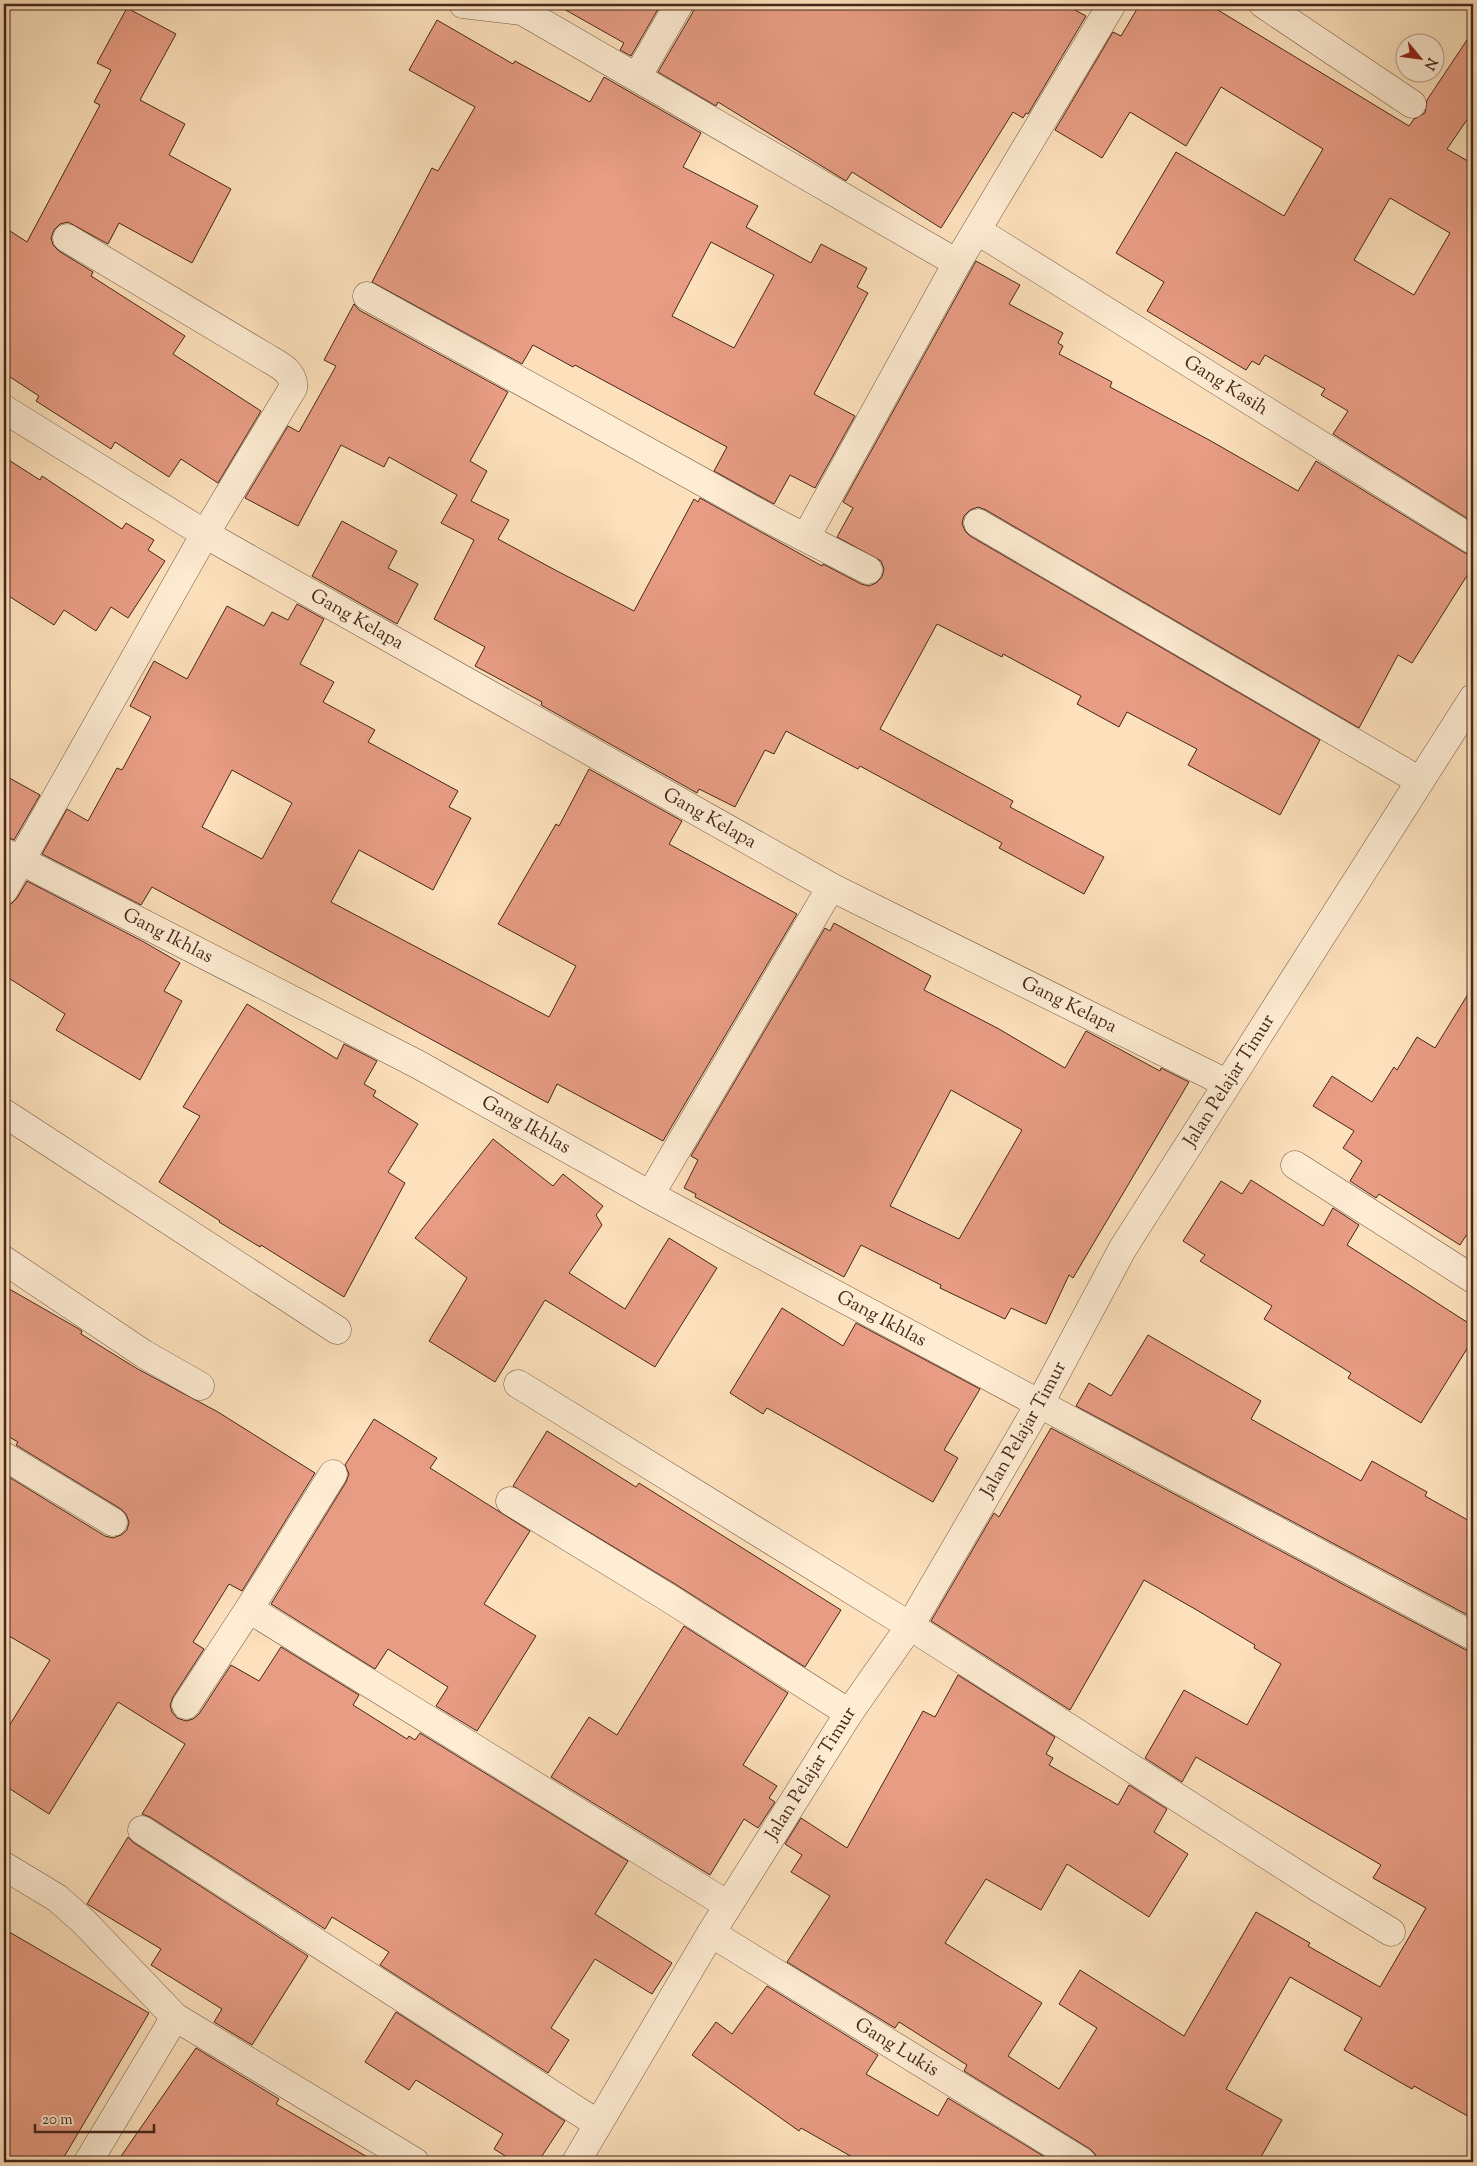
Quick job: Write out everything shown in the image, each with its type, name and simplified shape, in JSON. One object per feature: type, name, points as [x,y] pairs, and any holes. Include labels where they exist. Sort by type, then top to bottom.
[{"type":"street","points":[[463,4],[522,11],[957,263]]},
{"type":"street","points":[[637,77],[679,4]]},
{"type":"street","points":[[806,537],[957,263],[978,231],[1112,4]]},
{"type":"street","points":[[1263,4],[1412,104]]},
{"type":"street","name":"Gang Kasih","points":[[978,231],[1473,540]]},
{"type":"street","points":[[4,890],[13,856],[293,388],[293,378],[286,370],[67,238]]},
{"type":"street","points":[[367,296],[775,522],[868,570]]},
{"type":"street","name":"Gang Kelapa","points":[[4,409],[205,534],[831,887],[1226,1083]]},
{"type":"street","points":[[978,523],[1420,781]]},
{"type":"street","name":"Jalan Pelajar Timur","points":[[576,2162],[728,1905],[849,1713],[910,1626],[1033,1399],[1123,1248],[1226,1083],[1473,698]]},
{"type":"street","name":"Gang Ikhlas","points":[[13,856],[418,1065],[650,1195],[1473,1636]]},
{"type":"street","points":[[650,1195],[831,887]]},
{"type":"street","points":[[4,1113],[337,1330]]},
{"type":"street","points":[[1295,1165],[1473,1279]]},
{"type":"street","points":[[4,1260],[144,1354],[200,1386]]},
{"type":"street","points":[[518,1384],[910,1626],[1317,1887],[1391,1932]]},
{"type":"street","points":[[4,1456],[113,1522]]},
{"type":"street","points":[[186,1705],[249,1609],[333,1474]]},
{"type":"street","points":[[510,1501],[849,1713]]},
{"type":"street","points":[[249,1609],[728,1905]]},
{"type":"street","points":[[142,1830],[598,2124]]},
{"type":"street","points":[[4,1866],[57,1898],[84,1922],[175,2017],[415,2162]]},
{"type":"street","name":"Gang Lukis","points":[[711,1933],[1082,2162]]},
{"type":"street","points":[[88,2162],[175,2017]]},
{"type":"building","points":[[555,4],[661,4],[631,56],[620,50],[624,43]]},
{"type":"building","points":[[695,4],[1064,4],[1086,16],[1028,114],[1026,113],[1023,118],[1013,112],[941,228],[852,172],[846,181],[718,102],[716,106],[658,72],[693,12]]},
{"type":"building","points":[[1140,4],[1208,4],[1409,126],[1414,119],[1425,113],[1427,100],[1439,82],[1444,82],[1444,74],[1473,31],[1473,111],[1447,149],[1473,164],[1473,522],[1333,434],[1348,411],[1321,395],[1325,389],[1265,355],[1259,365],[1252,361],[1246,370],[1147,311],[1164,282],[1116,253],[1176,152],[1284,216],[1323,149],[1221,87],[1186,146],[1130,112],[1102,158],[1055,130],[1113,32],[1121,36]],"holes":[[[1390,198],[1450,233],[1414,295],[1354,260]]]},
{"type":"building","points":[[127,8],[176,34],[140,100],[185,124],[169,155],[231,189],[192,263],[119,223],[108,244],[68,222],[60,224],[54,230],[51,238],[53,245],[59,251],[93,272],[91,276],[185,336],[173,354],[261,411],[218,483],[181,459],[169,477],[115,442],[111,449],[36,401],[39,396],[4,373],[4,227],[27,242],[100,105],[94,102],[111,70],[97,63]]},
{"type":"building","points":[[437,20],[513,64],[515,61],[590,102],[604,77],[701,133],[683,167],[758,206],[746,227],[811,263],[821,244],[867,268],[857,287],[868,293],[814,394],[855,416],[815,488],[790,475],[774,504],[714,471],[727,447],[575,365],[573,367],[533,345],[522,364],[372,282],[432,168],[438,171],[475,107],[409,70]],"holes":[[[711,242],[774,275],[734,348],[672,316]]]},
{"type":"building","points":[[976,261],[1020,285],[1009,304],[1063,333],[1058,343],[1063,346],[1059,354],[1112,382],[1110,387],[1211,441],[1298,491],[1316,461],[1465,553],[1473,556],[1473,566],[1412,663],[1398,655],[1359,728],[986,510],[978,507],[970,510],[964,516],[962,523],[965,531],[970,536],[1320,740],[1280,815],[1188,765],[1197,749],[1127,712],[1119,727],[1077,704],[1081,696],[1003,654],[1002,657],[937,624],[880,729],[1013,801],[1010,807],[1104,857],[1084,894],[999,848],[1002,843],[860,766],[858,769],[786,731],[774,754],[765,750],[735,807],[699,789],[697,793],[541,705],[542,702],[475,666],[485,647],[434,619],[474,540],[441,523],[457,495],[389,457],[384,467],[341,445],[298,526],[245,498],[288,426],[299,432],[336,366],[324,360],[354,304],[359,310],[508,392],[470,461],[487,471],[471,501],[509,520],[498,539],[634,611],[694,499],[698,502],[700,498],[822,566],[823,564],[861,584],[869,586],[876,583],[882,577],[884,569],[881,561],[837,537],[853,508],[843,502]]},
{"type":"building","points":[[4,457],[40,480],[42,476],[122,529],[126,523],[154,540],[148,550],[165,561],[128,618],[111,607],[96,631],[64,610],[54,625],[4,593]]},
{"type":"building","points":[[342,521],[397,551],[388,568],[418,584],[397,624],[312,576]]},
{"type":"building","points":[[297,604],[324,619],[300,664],[334,682],[323,702],[375,730],[368,742],[458,791],[449,807],[471,818],[433,890],[359,850],[331,902],[549,1017],[576,966],[498,924],[556,824],[559,826],[589,769],[682,821],[669,844],[797,914],[663,1141],[557,1084],[548,1103],[152,887],[141,905],[42,854],[67,809],[88,821],[117,768],[122,770],[151,717],[130,706],[154,661],[187,679],[227,606],[264,626],[272,612],[288,620]],"holes":[[[232,770],[292,803],[262,859],[202,827]]]},
{"type":"building","points":[[4,775],[40,795],[14,840],[4,836]]},
{"type":"building","points":[[27,881],[144,942],[180,963],[164,991],[182,1001],[140,1080],[56,1030],[65,1014],[4,975],[4,906],[11,904],[17,898]]},
{"type":"building","points":[[834,923],[931,976],[924,990],[999,1029],[1065,1068],[1086,1031],[1160,1071],[1161,1068],[1189,1082],[1073,1278],[1069,1275],[1046,1324],[1011,1308],[1005,1319],[940,1288],[941,1285],[861,1245],[844,1277],[695,1197],[696,1194],[684,1188],[698,1160],[691,1156],[825,928],[830,931]],"holes":[[[951,1090],[1022,1130],[959,1239],[890,1206]]]},
{"type":"building","points":[[1473,986],[1473,1225],[1460,1245],[1379,1194],[1376,1198],[1350,1181],[1362,1161],[1343,1148],[1354,1131],[1313,1106],[1332,1076],[1372,1102],[1394,1067],[1397,1070],[1417,1037],[1435,1048]]},
{"type":"building","points":[[247,1004],[337,1059],[344,1044],[377,1061],[364,1084],[376,1091],[373,1096],[418,1124],[388,1172],[405,1183],[344,1297],[261,1245],[260,1247],[219,1222],[159,1182],[200,1116],[183,1107]]},
{"type":"building","points":[[493,1139],[553,1186],[563,1174],[603,1206],[596,1215],[602,1225],[569,1273],[625,1309],[669,1238],[717,1268],[655,1367],[545,1300],[495,1382],[429,1341],[467,1278],[415,1238]]},
{"type":"building","points":[[1251,1180],[1323,1226],[1333,1208],[1359,1225],[1347,1245],[1473,1326],[1473,1339],[1421,1423],[1348,1378],[1351,1373],[1264,1319],[1272,1306],[1200,1261],[1205,1255],[1183,1241],[1221,1181],[1242,1194]]},
{"type":"building","points":[[4,1286],[79,1329],[82,1331],[81,1334],[136,1368],[218,1412],[315,1473],[242,1591],[229,1584],[193,1642],[204,1649],[173,1697],[170,1705],[172,1712],[177,1718],[186,1721],[193,1719],[199,1714],[231,1665],[259,1681],[281,1647],[359,1695],[353,1705],[407,1739],[409,1736],[415,1740],[420,1733],[628,1861],[595,1914],[672,1963],[652,1994],[595,1959],[551,2028],[569,2040],[548,2073],[380,1965],[389,1952],[332,1917],[325,1929],[150,1817],[142,1814],[185,1744],[118,1702],[49,1814],[4,1785],[4,1734],[50,1660],[4,1633],[4,1474],[105,1536],[113,1538],[121,1535],[127,1530],[129,1522],[126,1514],[121,1509],[16,1445],[18,1442],[4,1434]]},
{"type":"building","points":[[782,1308],[843,1346],[856,1323],[980,1389],[944,1450],[958,1458],[933,1502],[767,1408],[763,1414],[730,1393]]},
{"type":"building","points":[[1148,1335],[1261,1401],[1251,1419],[1361,1481],[1372,1461],[1427,1492],[1425,1496],[1473,1523],[1473,1618],[1076,1406],[1089,1383],[1111,1396]]},
{"type":"building","points":[[374,1419],[437,1458],[430,1468],[530,1531],[484,1604],[536,1636],[477,1731],[436,1706],[448,1687],[388,1649],[375,1669],[271,1604],[346,1482],[349,1474],[345,1465]]},
{"type":"building","points":[[1051,1428],[1466,1650],[1473,1652],[1473,2119],[1414,2086],[1412,2089],[1344,2050],[1362,2018],[1290,1977],[1226,2089],[1282,2120],[1258,2162],[1098,2162],[1095,2154],[1090,2149],[964,2071],[967,2065],[899,2022],[895,2028],[787,1962],[830,1896],[791,1872],[802,1855],[785,1844],[801,1818],[847,1848],[923,1711],[935,1717],[958,1675],[1055,1737],[1046,1754],[1053,1758],[1049,1765],[1118,1805],[1129,1785],[1167,1809],[1154,1832],[1188,1854],[1149,1917],[1067,1864],[1041,1910],[986,1879],[945,1943],[1042,2003],[1008,2056],[1059,2089],[1097,2028],[1059,2004],[1080,1970],[1184,2036],[1256,1912],[1310,1943],[1308,1946],[1380,1987],[1426,1908],[1373,1878],[1381,1865],[1196,1757],[1182,1782],[1145,1758],[1184,1690],[1247,1725],[1281,1664],[1254,1648],[1255,1645],[1195,1609],[1144,1580],[1070,1710],[931,1621],[994,1513],[999,1517]]},
{"type":"building","points":[[547,1431],[636,1487],[639,1483],[841,1610],[805,1667],[675,1584],[513,1486]]},
{"type":"building","points":[[684,1626],[788,1693],[743,1765],[777,1786],[769,1798],[775,1802],[758,1828],[744,1819],[710,1875],[551,1777],[589,1717],[617,1735]]},
{"type":"building","points":[[128,1837],[134,1843],[308,1956],[252,2045],[214,2022],[222,2009],[151,1965],[161,1949],[87,1904]]},
{"type":"building","points":[[4,1929],[149,2013],[61,2162],[4,2162]]},
{"type":"building","points":[[767,1986],[878,2055],[866,2074],[938,2116],[948,2098],[1053,2162],[861,2162],[801,2128],[799,2131],[692,2055],[716,2022],[732,2034]]},
{"type":"building","points":[[396,2012],[565,2121],[538,2162],[515,2162],[494,2149],[503,2134],[416,2080],[409,2090],[365,2062]]},
{"type":"building","points":[[196,2048],[279,2099],[276,2104],[376,2162],[117,2162]]}]
